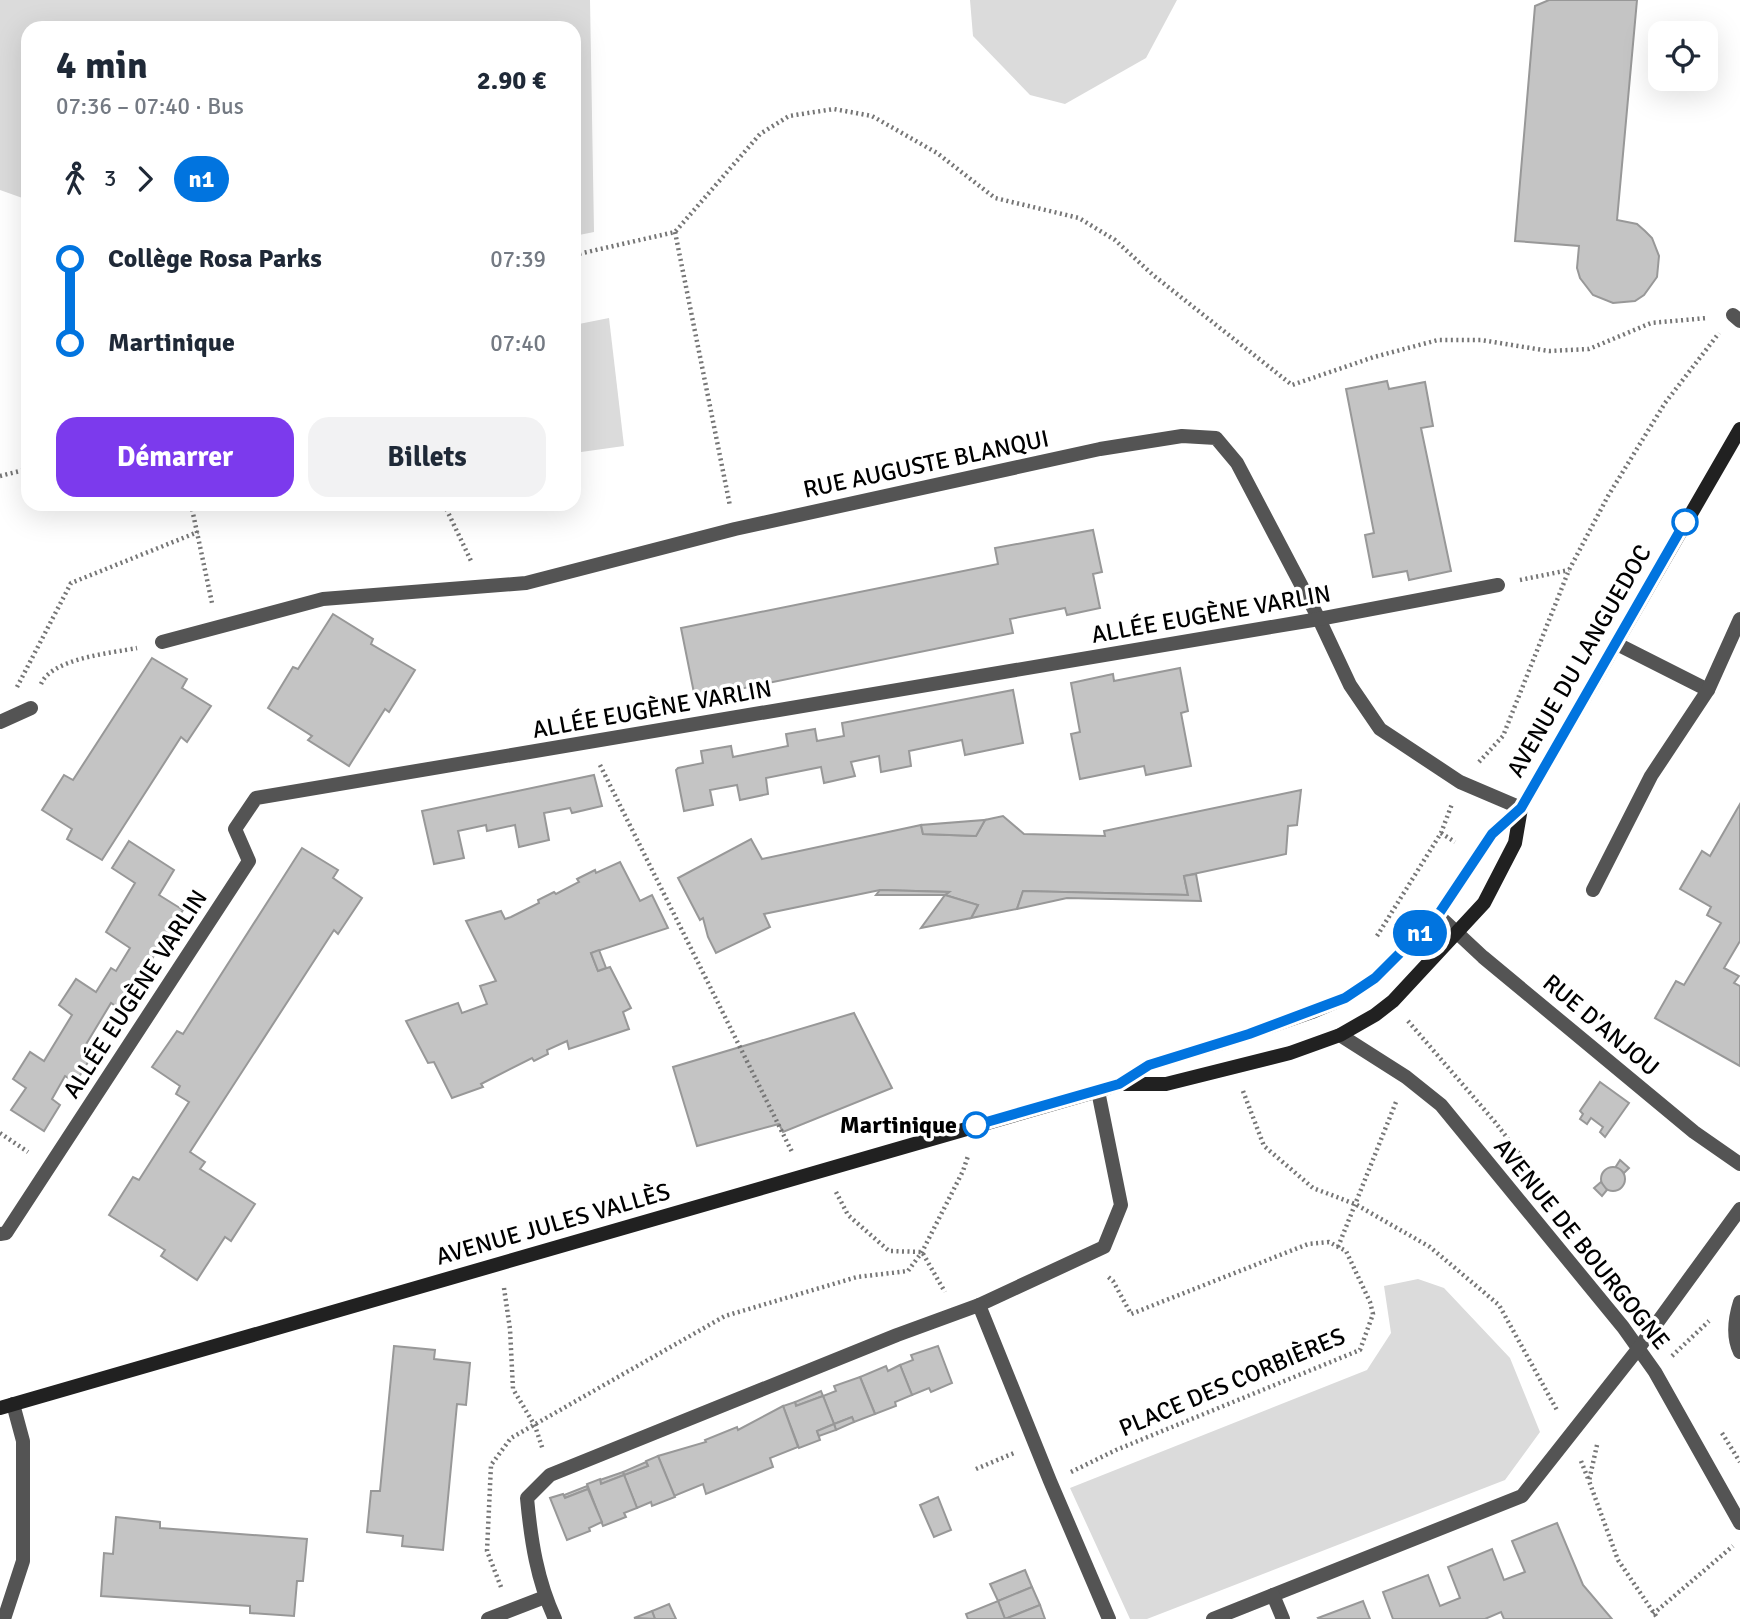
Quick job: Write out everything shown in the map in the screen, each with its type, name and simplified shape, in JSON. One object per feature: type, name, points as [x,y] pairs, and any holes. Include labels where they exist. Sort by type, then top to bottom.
[{"type":"street","name":"AVENUE DU LANGUEDOC","points":[[1375,978],[1438,915],[1492,834],[1521,808],[1740,429]]},
{"type":"street","name":"RUE AUGUSTE BLANQUI","points":[[162,642],[323,599],[526,583],[735,529],[1115,446],[1182,436],[1216,438],[1237,463],[1319,619],[1350,685],[1381,729],[1460,782],[1521,808]]},
{"type":"street","name":"ALLÉE EUGÈNE VARLIN","points":[[0,1234],[6,1233],[249,861],[234,830],[256,798],[1319,619],[1498,584]]},
{"type":"street","points":[[1593,890],[1651,776],[1708,690],[1740,619]]},
{"type":"street","points":[[1615,643],[1708,690]]},
{"type":"street","points":[[0,722],[31,708]]},
{"type":"street","name":"AVENUE DU LANGUEDOC","points":[[1393,1001],[1484,903],[1516,844],[1521,808]]},
{"type":"street","name":"RUE D'ANJOU","points":[[1438,915],[1457,934],[1694,1132],[1740,1164]]},
{"type":"street","name":"AVENUE JULES VALLÈS","points":[[6,1406],[1098,1091],[1119,1084],[1149,1065],[1323,1008],[1345,998],[1375,978]]},
{"type":"street","name":"AVENUE JULES VALLÈS","points":[[1119,1084],[1167,1084],[1290,1053],[1355,1028],[1393,1001]]},
{"type":"street","name":"AVENUE DE BOURGOGNE","points":[[1340,1035],[1406,1077],[1441,1105],[1623,1327],[1655,1372],[1740,1522]]},
{"type":"street","points":[[555,1619],[545,1597],[531,1547],[527,1499],[550,1475],[897,1335],[958,1314],[1104,1247],[1121,1205],[1098,1091]]},
{"type":"street","points":[[1213,1619],[1522,1496],[1638,1349],[1740,1209]]},
{"type":"street","points":[[1740,1303],[1735,1319],[1740,1352]]},
{"type":"street","points":[[979,1305],[1109,1619]]},
{"type":"street","points":[[4,1619],[23,1561],[23,1441],[6,1406]]},
{"type":"street","points":[[1273,1595],[1283,1619]]},
{"type":"street","points":[[488,1619],[545,1597]]},
{"type":"path","points":[[581,253],[675,232],[761,134],[789,116],[834,109],[872,116],[937,153],[995,198],[1079,218],[1115,240],[1153,275],[1292,385],[1374,357],[1438,340],[1481,340],[1549,351],[1589,349],[1651,323],[1736,318]]},
{"type":"path","points":[[675,232],[735,529]]},
{"type":"path","points":[[1376,938],[1441,833],[1460,782],[1503,736],[1569,570],[1608,496],[1665,403],[1736,318]]},
{"type":"path","points":[[0,476],[21,471]]},
{"type":"path","points":[[193,511],[216,628]]},
{"type":"path","points":[[447,511],[484,586]]},
{"type":"path","points":[[13,694],[71,583],[198,532]]},
{"type":"path","points":[[1498,584],[1569,570]]},
{"type":"path","points":[[31,708],[43,679],[52,670],[73,661],[162,642]]},
{"type":"path","points":[[589,742],[804,1175]]},
{"type":"path","points":[[1234,1067],[1264,1146],[1313,1188],[1354,1204],[1430,1247],[1499,1305],[1570,1435],[1618,1560],[1658,1619]]},
{"type":"path","points":[[1083,1257],[1113,1281],[1132,1314],[1308,1244],[1329,1242],[1338,1247],[1406,1077]]},
{"type":"path","points":[[509,1611],[487,1552],[491,1465],[511,1438],[726,1316],[857,1277],[908,1271],[922,1252],[964,1171],[978,1124]]},
{"type":"path","points":[[0,1133],[49,1166]]},
{"type":"path","points":[[825,1169],[848,1214],[889,1251],[922,1252]]},
{"type":"path","name":"PLACE DES CORBIÈRES","points":[[1050,1481],[1116,1450],[1360,1350],[1373,1314],[1346,1251],[1338,1247]]},
{"type":"path","points":[[922,1252],[958,1314]]},
{"type":"path","points":[[500,1263],[510,1329],[513,1389],[536,1426],[550,1475]]},
{"type":"path","points":[[1655,1372],[1713,1318]]},
{"type":"path","points":[[1589,1481],[1595,1449],[1602,1437]]},
{"type":"path","points":[[976,1469],[1015,1452],[1020,1465]]},
{"type":"path","points":[[1653,1614],[1740,1540]]},
{"type":"shaded area","points":[[0,0],[590,0],[594,232],[581,235],[581,21],[21,21],[21,198],[0,190]]},
{"type":"shaded area","points":[[970,0],[1177,0],[1146,58],[1065,104],[1030,95],[973,36]]},
{"type":"shaded area","points":[[609,318],[624,446],[581,452],[581,324]]},
{"type":"shaded area","points":[[1418,1279],[1444,1288],[1510,1358],[1540,1432],[1505,1480],[1147,1619],[1130,1619],[1070,1488],[1367,1370],[1391,1333],[1384,1286]]},
{"type":"building","points":[[1549,0],[1637,0],[1617,220],[1637,224],[1652,238],[1659,256],[1657,277],[1644,295],[1635,301],[1613,303],[1593,295],[1580,278],[1577,268],[1579,246],[1515,241],[1535,6]]},
{"type":"building","points":[[1387,381],[1389,389],[1425,382],[1433,426],[1421,428],[1451,571],[1409,580],[1407,571],[1373,577],[1365,535],[1374,533],[1346,389]]},
{"type":"building","points":[[1093,530],[1102,572],[1093,574],[1100,608],[1067,615],[1065,608],[1010,619],[1013,633],[695,698],[681,628],[998,564],[995,548]]},
{"type":"building","points":[[333,614],[373,639],[371,644],[415,670],[389,712],[385,709],[349,766],[308,740],[312,736],[268,708],[293,667],[298,669]]},
{"type":"building","points":[[152,658],[187,679],[182,688],[211,706],[187,742],[181,737],[102,860],[67,839],[72,829],[42,810],[64,775],[73,780]]},
{"type":"building","points":[[1180,668],[1188,711],[1181,713],[1191,766],[1146,775],[1144,766],[1080,779],[1071,734],[1080,732],[1071,683],[1113,674],[1114,681]]},
{"type":"building","points":[[1013,690],[1023,743],[965,755],[962,740],[909,751],[911,766],[881,772],[879,756],[851,762],[855,776],[824,783],[821,767],[766,778],[768,794],[740,800],[737,785],[710,790],[713,805],[684,811],[676,770],[703,763],[701,751],[731,746],[733,757],[788,746],[786,734],[815,729],[817,741],[844,736],[842,723]]},
{"type":"building","points":[[594,775],[602,806],[572,813],[570,808],[544,813],[549,840],[519,847],[515,825],[487,831],[486,825],[458,831],[464,858],[434,864],[422,811]]},
{"type":"building","points":[[1301,790],[1297,825],[1288,826],[1286,854],[1184,876],[1188,895],[1023,891],[1017,909],[971,918],[978,905],[945,895],[949,892],[880,890],[764,914],[770,927],[716,953],[703,918],[700,920],[678,878],[751,839],[762,859],[921,825],[923,834],[976,836],[985,820],[1003,816],[1024,834],[1105,836],[1104,831]]},
{"type":"building","points":[[1740,804],[1740,941],[1724,968],[1739,976],[1734,983],[1740,986],[1740,1066],[1655,1018],[1676,981],[1684,985],[1721,923],[1707,915],[1711,907],[1680,889],[1702,851],[1710,856]]},
{"type":"building","points":[[985,820],[976,836],[923,834],[921,825]]},
{"type":"building","points":[[129,841],[174,870],[159,895],[183,910],[120,1009],[111,1003],[82,1051],[91,1057],[76,1082],[65,1076],[52,1099],[60,1105],[44,1131],[11,1110],[26,1088],[13,1079],[30,1052],[44,1061],[72,1015],[59,1005],[76,979],[96,992],[111,968],[116,971],[130,948],[106,932],[135,883],[112,868]]},
{"type":"building","points":[[302,848],[338,870],[333,878],[362,898],[338,934],[334,930],[190,1152],[205,1162],[200,1169],[255,1204],[231,1241],[225,1237],[197,1280],[161,1256],[165,1250],[109,1215],[133,1177],[139,1180],[189,1102],[176,1094],[180,1086],[152,1067],[177,1031],[183,1034]]},
{"type":"building","points":[[620,862],[640,901],[652,895],[668,928],[591,953],[598,971],[610,967],[631,1008],[623,1012],[629,1029],[569,1049],[567,1041],[547,1050],[548,1054],[534,1061],[532,1058],[481,1084],[483,1087],[452,1098],[434,1062],[428,1063],[406,1021],[458,1003],[462,1013],[487,1004],[480,986],[496,981],[466,921],[501,911],[505,919],[511,917],[539,903],[538,900],[579,882],[577,879]]},
{"type":"building","points":[[1196,874],[1201,901],[1067,898],[1017,909],[1023,891],[1188,895],[1184,876]]},
{"type":"building","points":[[880,890],[949,892],[945,895],[876,895]]},
{"type":"building","points":[[945,895],[978,905],[971,918],[921,928]]},
{"type":"building","points":[[599,950],[606,968],[598,971],[591,953]]},
{"type":"building","points":[[854,1013],[892,1088],[783,1132],[779,1124],[697,1146],[673,1067]]},
{"type":"building","points":[[1600,1082],[1629,1103],[1605,1137],[1600,1132],[1603,1127],[1591,1118],[1587,1124],[1580,1119],[1583,1114],[1580,1111]]},
{"type":"building","points":[[1620,1160],[1629,1168],[1624,1173],[1615,1168]]},
{"type":"building","points":[[1613,1167],[1622,1170],[1625,1179],[1622,1188],[1613,1191],[1604,1188],[1601,1179],[1604,1170]]},
{"type":"building","points":[[1601,1182],[1607,1190],[1602,1196],[1594,1188]]},
{"type":"building","points":[[394,1346],[435,1350],[434,1359],[470,1363],[466,1405],[457,1404],[443,1550],[402,1546],[403,1536],[367,1532],[371,1491],[380,1491]]},
{"type":"building","points":[[938,1346],[952,1383],[931,1392],[929,1388],[912,1395],[900,1365],[913,1360],[911,1355]]},
{"type":"building","points":[[900,1365],[912,1395],[895,1402],[896,1406],[875,1414],[860,1377],[886,1366],[888,1371]]},
{"type":"building","points":[[860,1377],[875,1414],[854,1422],[852,1417],[834,1424],[823,1396],[836,1391],[834,1386]]},
{"type":"building","points":[[821,1391],[823,1396],[796,1406],[795,1402]]},
{"type":"building","points":[[823,1396],[834,1424],[817,1431],[820,1440],[799,1448],[783,1406],[795,1402],[796,1406]]},
{"type":"building","points":[[783,1406],[798,1447],[770,1458],[773,1467],[706,1494],[703,1484],[674,1496],[658,1456],[706,1442],[705,1440],[737,1427],[738,1430]]},
{"type":"building","points":[[852,1417],[854,1422],[836,1430],[834,1424]]},
{"type":"building","points":[[834,1424],[836,1430],[819,1436],[817,1431]]},
{"type":"building","points":[[658,1456],[675,1497],[652,1506],[651,1502],[637,1508],[624,1475],[648,1466],[646,1461]]},
{"type":"building","points":[[646,1462],[648,1466],[624,1475],[623,1472]]},
{"type":"building","points":[[623,1472],[624,1475],[601,1484],[600,1480]]},
{"type":"building","points":[[624,1475],[637,1508],[624,1513],[626,1517],[603,1526],[587,1484],[600,1479],[601,1484]]},
{"type":"building","points":[[587,1486],[588,1489],[565,1498],[564,1495]]},
{"type":"building","points":[[588,1489],[602,1522],[589,1528],[590,1531],[567,1540],[550,1498],[563,1494],[565,1498]]},
{"type":"building","points":[[938,1497],[951,1530],[934,1537],[920,1505]]},
{"type":"building","points":[[116,1517],[160,1522],[160,1528],[307,1539],[303,1581],[297,1581],[294,1616],[250,1613],[250,1606],[101,1596],[104,1553],[113,1554]]},
{"type":"building","points":[[1557,1523],[1583,1585],[1612,1619],[1504,1619],[1501,1612],[1485,1619],[1393,1619],[1383,1592],[1428,1575],[1440,1606],[1460,1598],[1448,1567],[1492,1549],[1504,1580],[1525,1572],[1512,1541]]},
{"type":"building","points":[[1025,1570],[1032,1587],[998,1601],[990,1584]]},
{"type":"building","points":[[1032,1587],[1040,1605],[1005,1619],[998,1601]]},
{"type":"building","points":[[998,1601],[1005,1619],[968,1619],[966,1614]]},
{"type":"building","points":[[1363,1601],[1370,1619],[1318,1618]]},
{"type":"building","points":[[669,1604],[676,1619],[655,1619],[652,1611]]},
{"type":"building","points":[[1040,1605],[1045,1619],[1005,1619]]},
{"type":"building","points":[[652,1611],[655,1619],[634,1618]]},
{"type":"bus line","name":"n1","points":[[976,1125],[1119,1084],[1149,1065],[1312,1012],[1345,998],[1375,978],[1438,915],[1492,834],[1521,808],[1685,522]]},
{"type":"place","name":"Martinique","points":[[976,1125]]}]
